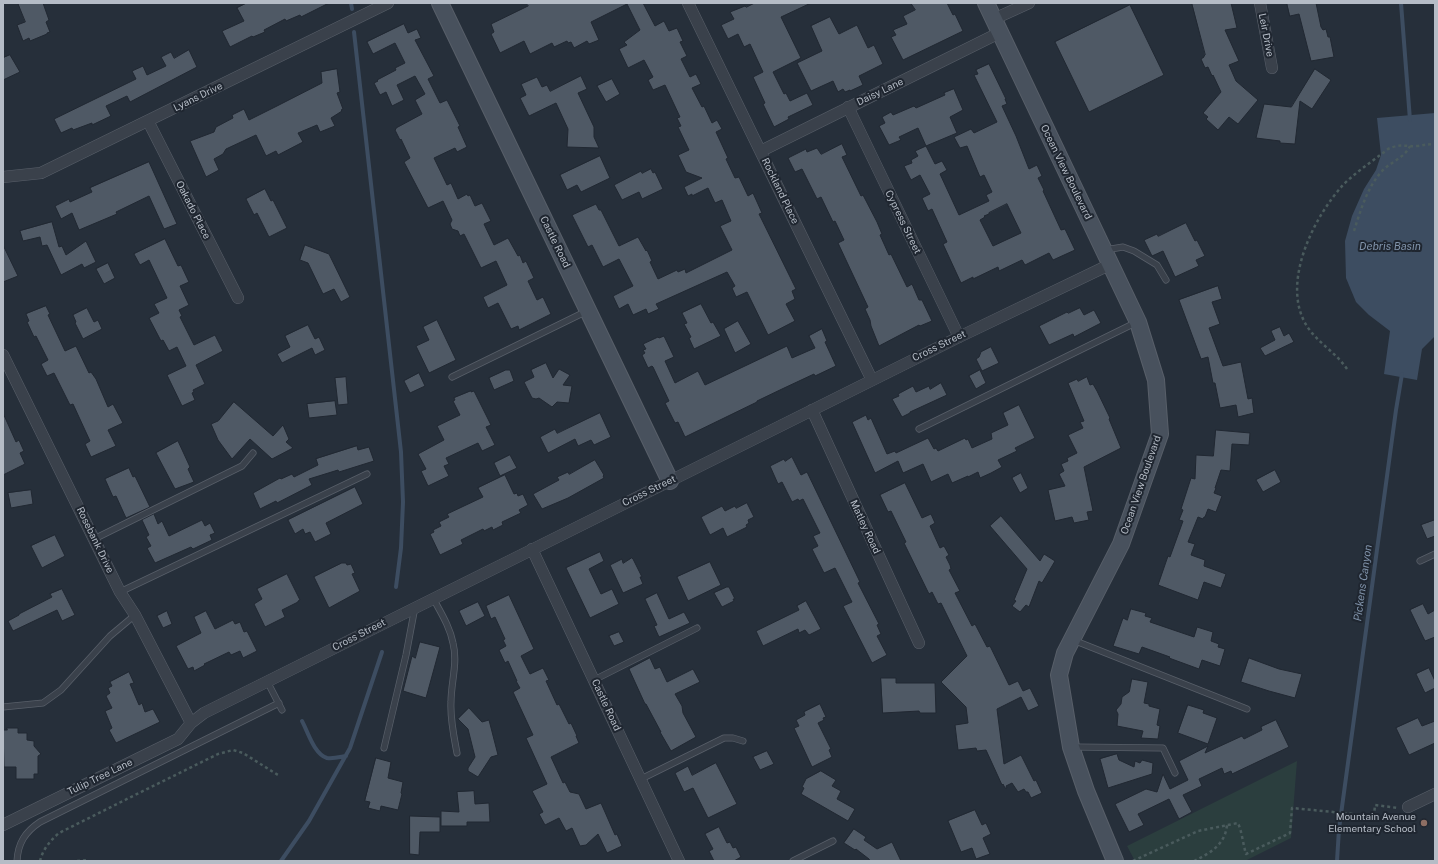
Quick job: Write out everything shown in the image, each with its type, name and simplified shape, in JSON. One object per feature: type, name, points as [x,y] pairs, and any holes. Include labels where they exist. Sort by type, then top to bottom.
[{"type":"street","name":"Lyans Drive","points":[[3,177],[41,174],[388,3]]},
{"type":"street","name":"Castle Road","points":[[440,3],[670,481]]},
{"type":"street","name":"Rockland Place","points":[[688,3],[872,380]]},
{"type":"street","name":"Ocean View Boulevard","points":[[986,3],[1138,322],[1156,380],[1160,434],[1120,544],[1065,653],[1059,675],[1071,747],[1086,791],[1115,861]]},
{"type":"street","name":"Daisy Lane","points":[[761,152],[848,108],[997,26],[1029,3]]},
{"type":"street","name":"Leir Drive","points":[[1260,3],[1268,37],[1272,68]]},
{"type":"street","name":"Cypress Street","points":[[848,108],[958,336]]},
{"type":"street","name":"Oakado Place","points":[[148,121],[238,298]]},
{"type":"street","name":"Cross Street","points":[[191,723],[204,713],[267,681],[958,336],[1111,264]]},
{"type":"street","name":"Rosebank Drive","points":[[3,355],[7,374],[94,539],[120,592],[135,615],[191,723]]},
{"type":"street","name":"Matley Road","points":[[812,410],[919,643]]},
{"type":"street","name":"Castle Road","points":[[532,549],[679,861]]},
{"type":"street","name":"Tulip Tree Lane","points":[[3,825],[178,739],[191,723]]},
{"type":"street","points":[[1408,807],[1435,794]]},
{"type":"lane","points":[[1104,250],[1123,247],[1134,251],[1156,264],[1166,280]]},
{"type":"lane","points":[[452,377],[588,311]]},
{"type":"lane","points":[[919,429],[1138,322]]},
{"type":"lane","points":[[94,539],[242,466],[253,453]]},
{"type":"lane","points":[[120,592],[367,474]]},
{"type":"lane","points":[[1420,561],[1435,554]]},
{"type":"lane","points":[[433,598],[454,644],[455,663],[451,702],[453,732],[457,753]]},
{"type":"lane","points":[[384,748],[406,655],[415,607]]},
{"type":"lane","points":[[3,707],[43,703],[61,690],[110,636],[135,615]]},
{"type":"lane","points":[[594,680],[697,628]]},
{"type":"lane","points":[[1072,639],[1247,709]]},
{"type":"lane","points":[[267,681],[282,710]]},
{"type":"lane","points":[[17,861],[20,844],[24,836],[31,828],[40,822],[279,704]]},
{"type":"lane","points":[[641,780],[724,738],[733,738],[743,741]]},
{"type":"lane","points":[[1071,747],[1164,748],[1175,773]]},
{"type":"lane","points":[[792,861],[833,841]]},
{"type":"path","points":[[1347,369],[1341,361],[1312,333],[1304,322],[1297,298],[1296,286],[1302,256],[1324,211],[1351,178],[1395,145],[1402,144],[1410,146],[1435,144]]},
{"type":"path","points":[[1354,231],[1360,210],[1376,178],[1384,169],[1404,156],[1410,146]]},
{"type":"path","points":[[40,861],[42,854],[59,833],[218,754],[233,750],[243,753],[278,775]]},
{"type":"path","points":[[1133,861],[1198,832],[1238,822],[1241,829],[1242,843],[1246,854],[1290,832],[1292,808],[1374,816],[1375,805],[1402,808],[1408,807]]},
{"type":"path","points":[[1194,861],[1213,851],[1224,836],[1227,825]]},
{"type":"path","points":[[77,861],[88,860]]},
{"type":"shaded area","points":[[1297,761],[1291,838],[1245,861],[1135,861],[1127,846]]},
{"type":"water","name":"Debris Basin","points":[[1435,113],[1435,336],[1422,349],[1417,380],[1384,374],[1390,331],[1369,315],[1356,302],[1346,278],[1345,241],[1352,216],[1364,189],[1376,170],[1381,155],[1377,118]]},
{"type":"building","points":[[18,3],[43,3],[49,20],[46,22],[50,32],[30,41],[29,38],[23,41],[17,25],[25,22]]},
{"type":"building","points":[[247,3],[329,3],[301,17],[300,15],[286,21],[285,19],[264,30],[265,32],[253,37],[252,36],[230,47],[222,31],[244,21],[237,8]]},
{"type":"building","points":[[526,3],[643,3],[655,26],[664,21],[669,31],[677,28],[683,41],[680,42],[687,56],[681,59],[690,77],[696,74],[701,84],[692,88],[702,107],[704,106],[712,123],[717,120],[722,129],[716,132],[728,158],[726,159],[735,178],[739,177],[748,196],[753,193],[762,213],[759,214],[796,289],[792,291],[795,299],[786,304],[795,321],[768,335],[747,292],[736,297],[732,288],[735,286],[727,272],[656,304],[659,309],[648,314],[646,309],[633,315],[628,304],[619,309],[613,296],[633,286],[619,259],[603,267],[592,245],[588,247],[572,215],[596,204],[599,210],[601,210],[619,246],[638,237],[646,251],[647,250],[652,261],[650,262],[658,279],[677,270],[678,272],[685,269],[686,273],[732,250],[720,226],[731,221],[722,200],[715,203],[708,188],[692,196],[692,194],[688,196],[684,187],[702,178],[686,172],[678,155],[689,150],[678,127],[681,126],[677,118],[680,117],[665,85],[653,90],[648,80],[653,77],[644,60],[628,68],[619,49],[627,45],[624,42],[640,30],[627,4],[591,22],[599,40],[589,44],[587,41],[574,48],[571,42],[568,43],[567,41],[554,47],[552,43],[530,54],[524,41],[500,53],[491,34],[494,32],[491,24],[528,6]]},
{"type":"building","points":[[755,3],[811,3],[781,17],[801,58],[773,72],[784,94],[786,93],[790,101],[807,93],[813,105],[788,117],[789,119],[774,127],[763,104],[765,103],[753,77],[763,72],[750,44],[744,47],[738,34],[728,39],[721,25],[734,19],[730,12]]},
{"type":"building","points":[[911,3],[947,3],[953,15],[955,14],[963,31],[903,60],[891,37],[896,35],[893,30],[907,24],[903,16],[915,10]]},
{"type":"building","points":[[1192,3],[1231,3],[1237,28],[1225,30],[1239,61],[1229,65],[1236,81],[1258,100],[1238,124],[1229,117],[1218,130],[1206,119],[1208,117],[1203,113],[1221,92],[1213,75],[1212,76],[1208,67],[1205,68],[1201,59],[1205,55]]},
{"type":"building","points":[[1287,3],[1316,3],[1321,27],[1323,30],[1326,29],[1328,37],[1330,37],[1334,57],[1311,61],[1299,14],[1290,16]]},
{"type":"building","points":[[1130,5],[1164,75],[1089,112],[1055,42]]},
{"type":"building","points":[[830,17],[839,34],[857,25],[868,48],[874,45],[883,64],[859,76],[863,85],[850,91],[845,92],[843,89],[838,92],[833,81],[811,91],[797,63],[822,51],[811,26]]},
{"type":"building","points":[[404,24],[408,33],[417,29],[421,38],[415,40],[434,76],[428,79],[440,103],[447,100],[460,126],[458,127],[467,147],[457,152],[455,148],[434,158],[447,185],[451,183],[458,199],[467,194],[468,196],[470,195],[475,206],[482,203],[491,221],[484,224],[494,245],[508,238],[518,256],[520,255],[523,263],[526,261],[534,278],[528,281],[537,300],[543,297],[551,314],[519,330],[518,326],[511,329],[498,303],[488,308],[483,297],[507,285],[496,261],[481,268],[464,234],[460,236],[458,231],[452,229],[450,224],[452,220],[443,201],[428,208],[404,162],[410,158],[395,130],[396,128],[422,114],[415,100],[425,94],[415,76],[397,85],[404,100],[392,106],[386,92],[380,95],[374,83],[396,70],[395,68],[405,63],[395,43],[373,54],[367,42]]},
{"type":"building","points":[[189,50],[197,67],[130,102],[127,96],[106,106],[111,116],[92,125],[92,123],[73,130],[72,128],[61,133],[54,119],[136,79],[132,71],[143,66],[147,75],[166,66],[161,57],[171,52],[174,58]]},
{"type":"building","points":[[10,55],[20,72],[3,80],[3,58]]},
{"type":"building","points":[[989,64],[1006,99],[1007,104],[1002,106],[1029,169],[1037,165],[1042,176],[1038,178],[1044,190],[1043,191],[1061,230],[1065,229],[1075,250],[1053,260],[1049,253],[1025,265],[1022,260],[999,271],[998,267],[961,283],[943,244],[947,242],[932,209],[928,211],[922,198],[930,194],[920,175],[911,180],[904,166],[912,163],[911,160],[918,156],[915,151],[926,146],[935,164],[942,161],[947,170],[940,174],[959,215],[989,201],[986,195],[992,192],[984,175],[980,177],[967,146],[960,148],[954,137],[971,129],[974,133],[997,122],[974,75],[978,74],[976,70]],"holes":[[[1007,204],[1021,233],[993,246],[980,220],[989,213]]]},
{"type":"building","points":[[337,69],[340,92],[337,93],[343,109],[331,118],[335,126],[320,132],[317,125],[298,133],[303,142],[278,155],[276,151],[266,156],[256,135],[226,149],[223,154],[214,159],[219,170],[206,177],[190,141],[214,132],[216,127],[233,118],[232,115],[244,109],[249,120],[322,83],[321,72]]},
{"type":"building","points":[[1315,69],[1331,80],[1312,109],[1300,101],[1295,144],[1280,143],[1280,141],[1256,138],[1264,104],[1291,107]]},
{"type":"building","points":[[581,76],[587,89],[578,93],[594,127],[594,137],[599,148],[567,147],[568,129],[556,103],[529,116],[520,98],[526,95],[521,84],[537,77],[542,87],[547,85],[550,91]]},
{"type":"building","points":[[612,79],[620,94],[606,102],[597,86]]},
{"type":"building","points":[[954,89],[963,110],[950,117],[957,133],[926,146],[918,128],[899,137],[901,140],[889,145],[879,126],[885,123],[882,117],[891,112],[893,115],[914,106],[916,108],[945,95],[944,93]]},
{"type":"building","points":[[842,144],[847,155],[842,157],[861,196],[863,195],[877,222],[882,234],[880,235],[889,255],[891,254],[907,287],[912,284],[919,300],[922,300],[932,321],[920,326],[919,325],[879,346],[865,309],[868,307],[838,243],[844,240],[835,221],[833,222],[821,197],[817,199],[802,169],[795,172],[788,158],[806,149],[807,152],[817,148],[821,154]]},
{"type":"building","points":[[600,156],[610,178],[581,192],[577,185],[567,190],[560,175]]},
{"type":"building","points":[[149,162],[177,224],[164,229],[149,196],[116,212],[117,214],[79,230],[72,213],[61,219],[55,206],[69,199],[70,202],[92,192],[90,188]]},
{"type":"building","points":[[651,169],[653,173],[655,172],[663,189],[642,199],[639,192],[622,200],[614,185],[641,171],[642,173]]},
{"type":"building","points":[[265,189],[271,201],[273,200],[287,228],[269,237],[257,213],[254,215],[246,199]]},
{"type":"building","points":[[52,222],[59,247],[62,246],[66,255],[86,241],[96,262],[84,268],[82,264],[61,275],[47,245],[42,246],[40,237],[23,241],[20,231]]},
{"type":"building","points":[[1186,223],[1205,256],[1196,260],[1199,266],[1175,277],[1163,251],[1152,256],[1144,240],[1157,234],[1158,236]]},
{"type":"building","points":[[165,239],[178,266],[181,265],[189,282],[180,286],[189,305],[179,310],[182,316],[180,317],[194,345],[215,335],[223,351],[196,365],[205,384],[193,390],[194,392],[192,393],[195,400],[182,406],[167,375],[186,366],[177,347],[169,351],[163,340],[161,341],[149,318],[159,313],[154,304],[167,298],[149,260],[140,265],[134,254]]},
{"type":"building","points":[[3,245],[18,276],[3,282]]},
{"type":"building","points":[[305,245],[329,254],[350,297],[341,302],[334,289],[323,294],[308,263],[300,260]]},
{"type":"building","points":[[108,263],[115,278],[104,284],[96,269]]},
{"type":"building","points":[[1218,286],[1222,299],[1212,302],[1220,324],[1209,328],[1223,366],[1241,362],[1248,399],[1252,398],[1254,413],[1238,417],[1236,405],[1220,408],[1208,357],[1201,359],[1179,300]]},
{"type":"building","points":[[701,304],[711,323],[713,322],[721,336],[694,349],[689,338],[691,337],[684,324],[687,323],[682,313]]},
{"type":"building","points":[[46,306],[50,314],[48,315],[65,351],[76,346],[89,373],[91,372],[96,379],[108,407],[113,404],[123,423],[108,430],[116,446],[91,457],[85,444],[90,441],[73,404],[70,405],[54,373],[47,376],[41,364],[48,360],[27,322],[29,321],[26,314]]},
{"type":"building","points":[[87,308],[94,322],[98,320],[102,329],[83,339],[75,323],[76,322],[73,315]]},
{"type":"building","points":[[1080,308],[1084,315],[1094,310],[1101,323],[1074,337],[1073,334],[1049,345],[1039,326],[1067,312],[1068,313]]},
{"type":"building","points":[[437,320],[456,360],[429,373],[416,346],[429,340],[423,327]]},
{"type":"building","points":[[738,321],[751,344],[735,353],[724,329]]},
{"type":"building","points":[[308,325],[315,339],[319,337],[325,350],[315,355],[312,348],[282,363],[277,354],[290,347],[285,336]]},
{"type":"building","points":[[1280,327],[1284,336],[1289,333],[1294,342],[1265,356],[1260,348],[1275,340],[1271,331]]},
{"type":"building","points":[[822,329],[827,341],[825,342],[836,366],[815,376],[814,374],[782,389],[685,437],[678,422],[675,423],[665,403],[669,401],[653,367],[648,368],[642,355],[645,353],[643,350],[646,349],[643,344],[658,337],[664,336],[674,357],[665,361],[675,383],[698,371],[705,385],[787,346],[792,358],[815,348],[809,336]]},
{"type":"building","points":[[991,347],[999,363],[982,371],[976,359],[979,357],[981,352]]},
{"type":"building","points":[[546,363],[553,378],[559,369],[570,375],[563,385],[572,386],[569,403],[557,402],[552,407],[539,398],[532,398],[524,382],[534,377],[531,370]]},
{"type":"building","points":[[506,370],[510,370],[514,381],[494,390],[489,378]]},
{"type":"building","points":[[980,370],[986,383],[976,389],[969,376]]},
{"type":"building","points":[[419,373],[425,386],[410,393],[404,381]]},
{"type":"building","points":[[346,377],[348,404],[338,405],[335,378]]},
{"type":"building","points":[[1087,377],[1090,385],[1093,384],[1097,391],[1110,418],[1109,419],[1121,448],[1084,467],[1093,511],[1087,512],[1089,520],[1074,523],[1072,517],[1055,521],[1048,490],[1065,486],[1059,474],[1064,471],[1061,464],[1068,461],[1067,458],[1077,453],[1068,435],[1083,428],[1080,422],[1084,421],[1068,383]]},
{"type":"building","points":[[941,383],[947,395],[902,417],[892,399],[913,386],[916,392],[929,386],[930,389]]},
{"type":"building","points":[[474,391],[491,425],[486,427],[495,445],[482,451],[478,443],[446,458],[449,464],[444,466],[449,476],[428,486],[421,471],[426,469],[418,454],[444,440],[437,426],[460,415],[453,401],[455,400],[454,398]]},
{"type":"building","points":[[335,401],[337,415],[309,418],[307,404]]},
{"type":"building","points":[[234,402],[273,436],[283,425],[289,439],[286,442],[293,448],[272,459],[250,439],[232,459],[218,440],[211,424],[218,421]]},
{"type":"building","points":[[1019,405],[1035,438],[1015,448],[1017,451],[998,460],[1002,467],[991,473],[980,478],[978,472],[952,483],[948,474],[931,482],[923,464],[903,473],[898,461],[875,473],[852,422],[866,415],[868,420],[871,418],[887,454],[895,451],[896,453],[928,438],[934,449],[936,448],[938,451],[965,438],[966,440],[968,439],[972,448],[992,439],[991,433],[1008,425],[1003,413]]},
{"type":"building","points":[[3,413],[16,442],[19,440],[24,451],[20,453],[25,464],[3,475]]},
{"type":"building","points":[[600,413],[611,437],[594,445],[591,440],[578,446],[575,439],[548,453],[540,437],[555,429],[557,433]]},
{"type":"building","points":[[1216,430],[1250,433],[1249,445],[1232,444],[1230,471],[1221,470],[1215,488],[1214,493],[1222,496],[1216,512],[1208,509],[1203,519],[1198,517],[1188,542],[1195,544],[1191,555],[1205,560],[1204,566],[1226,574],[1221,588],[1204,582],[1198,600],[1158,585],[1168,556],[1170,557],[1183,521],[1179,520],[1183,510],[1181,509],[1191,478],[1195,479],[1196,455],[1213,456]]},
{"type":"building","points":[[178,441],[190,467],[188,469],[194,482],[175,489],[156,453]]},
{"type":"building","points":[[357,446],[358,450],[369,447],[374,461],[339,472],[338,470],[309,479],[312,485],[277,503],[276,501],[260,509],[253,493],[280,478],[281,479],[292,474],[294,477],[318,465],[316,459]]},
{"type":"building","points":[[510,455],[517,468],[500,476],[494,463]]},
{"type":"building","points":[[792,457],[801,475],[807,472],[860,582],[858,583],[879,624],[877,625],[881,634],[877,636],[887,655],[872,663],[843,606],[852,602],[835,568],[824,573],[812,549],[818,546],[813,536],[820,533],[803,499],[799,501],[798,499],[792,502],[782,482],[778,484],[770,466]]},
{"type":"building","points":[[595,460],[604,475],[604,478],[568,498],[542,509],[533,494],[559,480],[557,477],[568,472],[569,474]]},
{"type":"building","points":[[129,468],[133,477],[135,476],[150,507],[126,518],[116,496],[113,497],[105,479]]},
{"type":"building","points":[[1275,470],[1281,482],[1263,492],[1256,480]]},
{"type":"building","points":[[1021,473],[1028,488],[1020,493],[1012,478]]},
{"type":"building","points":[[505,475],[514,494],[517,493],[518,496],[523,494],[528,505],[519,510],[521,513],[502,522],[503,525],[493,530],[492,527],[484,531],[483,529],[461,540],[463,544],[440,555],[430,534],[434,532],[433,530],[441,526],[439,522],[449,517],[447,514],[483,497],[478,488]]},
{"type":"building","points":[[905,483],[922,518],[931,514],[935,523],[930,526],[940,548],[944,546],[949,555],[946,557],[951,569],[949,570],[960,591],[955,593],[972,626],[975,624],[987,647],[990,646],[1009,685],[1018,681],[1023,691],[1030,688],[1039,706],[1028,711],[1021,697],[997,709],[1004,764],[1021,755],[1042,793],[1031,798],[1028,792],[1024,789],[1018,792],[1012,783],[1006,786],[1007,788],[1005,788],[1003,784],[1002,785],[986,750],[977,751],[976,748],[958,750],[955,725],[968,723],[966,707],[941,682],[967,656],[941,603],[938,604],[932,592],[929,594],[904,543],[906,542],[891,511],[888,512],[880,495]]},
{"type":"building","points":[[355,487],[363,504],[326,523],[331,534],[315,542],[310,532],[305,534],[303,529],[295,534],[288,520]]},
{"type":"building","points":[[31,490],[33,504],[11,508],[8,493]]},
{"type":"building","points":[[747,503],[754,517],[748,520],[749,523],[746,525],[747,527],[727,537],[723,528],[710,535],[701,517],[722,506],[725,511],[735,506],[736,508]]},
{"type":"building","points":[[154,514],[158,524],[162,521],[169,536],[202,520],[205,526],[210,523],[215,533],[210,535],[212,540],[193,549],[191,547],[155,563],[147,548],[151,546],[146,537],[149,535],[142,520]]},
{"type":"building","points":[[1001,516],[1040,561],[1044,554],[1055,561],[1042,583],[1039,581],[1029,607],[1026,605],[1020,612],[1012,606],[1016,601],[1014,600],[1027,569],[990,526]]},
{"type":"building","points":[[1435,520],[1435,536],[1427,539],[1421,525]]},
{"type":"building","points":[[55,535],[65,556],[42,568],[31,546]]},
{"type":"building","points":[[600,552],[604,561],[589,569],[601,594],[612,589],[619,604],[590,618],[566,568]]},
{"type":"building","points":[[632,558],[642,577],[640,577],[643,584],[623,593],[610,565],[622,559],[623,563]]},
{"type":"building","points":[[710,562],[721,585],[688,601],[677,577]]},
{"type":"building","points":[[342,563],[346,563],[347,565],[351,564],[355,573],[352,574],[360,591],[329,608],[314,577]]},
{"type":"building","points":[[287,574],[300,600],[282,610],[285,617],[265,627],[254,604],[262,599],[257,589]]},
{"type":"building","points":[[729,587],[735,599],[722,607],[714,593]]},
{"type":"building","points":[[62,589],[75,615],[62,621],[57,610],[13,631],[8,621],[52,597],[50,594]]},
{"type":"building","points":[[657,593],[669,619],[684,612],[690,623],[659,637],[654,626],[657,625],[645,599]]},
{"type":"building","points":[[509,595],[534,649],[521,656],[530,674],[543,668],[549,680],[546,681],[557,705],[559,704],[569,724],[571,723],[579,743],[551,757],[563,783],[565,782],[570,792],[579,794],[586,809],[601,803],[615,835],[617,834],[622,846],[607,853],[598,834],[586,845],[580,846],[572,828],[566,831],[559,818],[545,825],[539,814],[543,812],[532,791],[547,784],[526,738],[533,735],[513,692],[520,688],[508,661],[505,663],[499,650],[506,646],[503,640],[505,639],[495,617],[491,619],[486,606]]},
{"type":"building","points":[[806,601],[821,629],[809,635],[805,630],[799,633],[798,629],[763,646],[756,631],[799,610],[797,606]]},
{"type":"building","points":[[478,602],[485,616],[466,626],[459,611]]},
{"type":"building","points":[[1423,604],[1428,614],[1435,610],[1435,637],[1425,641],[1410,610]]},
{"type":"building","points":[[1131,609],[1146,613],[1145,616],[1152,618],[1150,622],[1194,637],[1197,627],[1213,632],[1211,641],[1219,644],[1218,647],[1225,649],[1220,666],[1202,660],[1199,669],[1142,647],[1139,654],[1113,646],[1123,618],[1127,620]]},
{"type":"building","points":[[167,611],[172,624],[163,628],[157,616]]},
{"type":"building","points":[[206,611],[215,629],[233,620],[235,624],[240,622],[244,632],[247,631],[257,651],[243,658],[240,651],[231,655],[229,652],[204,664],[205,665],[194,671],[193,667],[188,669],[176,646],[201,633],[194,617]]},
{"type":"building","points":[[619,632],[624,642],[614,646],[609,636]]},
{"type":"building","points":[[420,642],[440,647],[426,698],[403,691],[412,656],[415,658]]},
{"type":"building","points":[[650,658],[655,669],[660,667],[667,682],[693,669],[700,682],[675,694],[696,737],[671,751],[645,704],[629,669]]},
{"type":"building","points":[[1249,658],[1279,669],[1302,674],[1295,698],[1241,682]]},
{"type":"building","points":[[1429,668],[1435,681],[1435,688],[1425,693],[1416,674]]},
{"type":"building","points":[[129,672],[134,683],[130,684],[139,705],[142,703],[145,712],[153,709],[160,722],[116,743],[109,730],[112,728],[105,711],[112,708],[106,696],[110,693],[108,688],[112,686],[110,682]]},
{"type":"building","points":[[881,678],[896,678],[896,683],[935,683],[936,713],[920,713],[919,711],[883,713]]},
{"type":"building","points":[[1132,679],[1148,682],[1144,703],[1160,709],[1157,725],[1160,726],[1158,739],[1141,738],[1143,731],[1117,726],[1118,714],[1116,710],[1121,704],[1122,697],[1129,692]]},
{"type":"building","points":[[820,704],[826,717],[818,723],[831,749],[829,750],[832,757],[812,767],[794,728],[799,726],[796,720],[805,715],[804,712]]},
{"type":"building","points":[[1188,705],[1204,710],[1203,713],[1217,718],[1208,744],[1178,733]]},
{"type":"building","points":[[469,708],[482,722],[489,720],[498,755],[491,757],[478,777],[468,771],[468,768],[475,757],[468,729],[458,719]]},
{"type":"building","points":[[1418,718],[1422,726],[1435,721],[1435,743],[1409,755],[1396,728]]},
{"type":"building","points":[[1276,720],[1289,747],[1232,774],[1231,771],[1224,774],[1222,768],[1199,779],[1202,786],[1183,795],[1192,812],[1179,819],[1169,799],[1138,814],[1144,825],[1129,832],[1115,804],[1146,789],[1157,792],[1163,774],[1170,789],[1188,780],[1179,761],[1208,746],[1205,753],[1242,736],[1244,739],[1262,730],[1261,727]]},
{"type":"building","points":[[7,728],[18,728],[18,733],[27,733],[27,740],[34,741],[34,746],[41,754],[38,756],[38,774],[34,774],[34,779],[16,779],[16,767],[4,767],[3,730],[7,730]]},
{"type":"building","points":[[767,751],[774,764],[760,770],[753,757]]},
{"type":"building","points":[[1117,754],[1119,760],[1134,767],[1135,761],[1140,763],[1142,760],[1153,763],[1152,774],[1108,788],[1100,759]]},
{"type":"building","points":[[376,758],[391,762],[388,778],[403,782],[398,810],[381,806],[380,811],[368,808],[370,802],[365,801]]},
{"type":"building","points":[[716,763],[737,804],[708,818],[693,788],[684,792],[675,773],[688,766],[692,775]]},
{"type":"building","points":[[821,771],[836,780],[832,786],[841,791],[837,799],[855,809],[848,821],[801,794],[804,788],[802,787],[806,779]]},
{"type":"building","points":[[474,791],[475,804],[489,803],[490,822],[467,822],[467,826],[441,826],[441,811],[459,812],[457,792]]},
{"type":"building","points":[[975,810],[982,825],[986,823],[991,834],[983,838],[990,854],[976,859],[972,848],[961,852],[948,821]]},
{"type":"building","points":[[410,816],[440,817],[440,832],[420,832],[419,855],[410,854]]},
{"type":"building","points":[[719,827],[727,843],[730,842],[733,848],[736,847],[741,857],[734,861],[714,861],[709,851],[713,849],[705,834]]},
{"type":"building","points":[[854,829],[866,837],[864,840],[877,849],[892,842],[901,861],[870,861],[856,849],[855,850],[844,843]]},
{"type":"waterway","points":[[351,3],[352,9]]},
{"type":"waterway","points":[[1401,3],[1410,120]]},
{"type":"waterway","points":[[354,32],[401,452],[403,502],[401,548],[396,587]]},
{"type":"waterway","name":"Pickens Canyon","points":[[1337,861],[1339,829],[1402,374]]},
{"type":"waterway","points":[[281,861],[309,821],[350,748],[382,652]]},
{"type":"waterway","points":[[302,721],[312,742],[322,756],[327,758],[346,756]]},
{"type":"place","name":"Mountain Avenue Elementary School","points":[[1424,823]]}]
